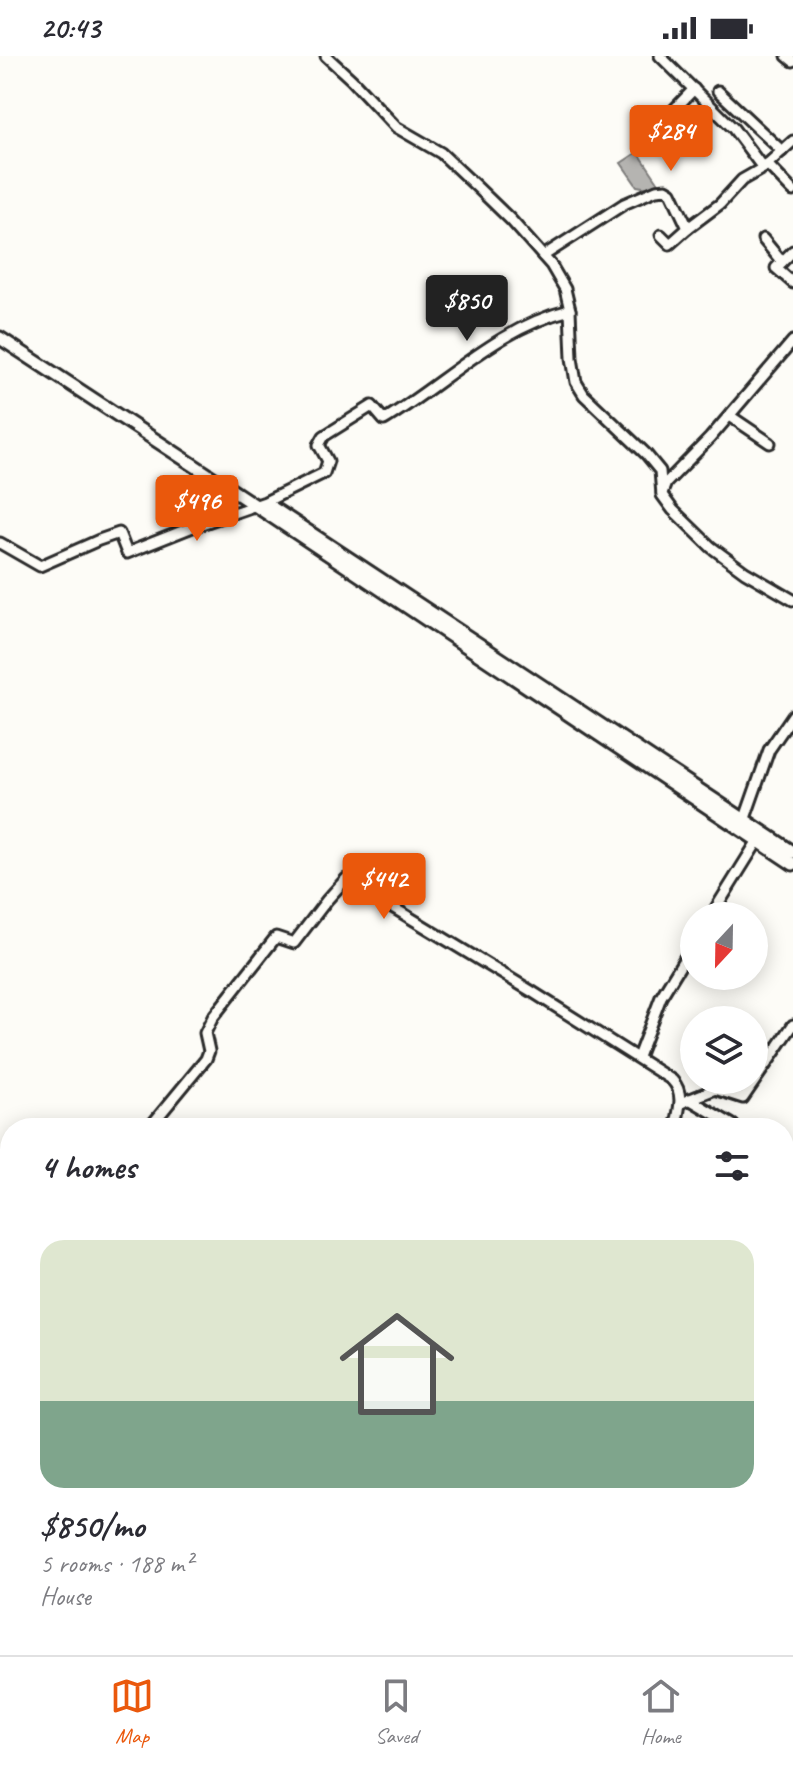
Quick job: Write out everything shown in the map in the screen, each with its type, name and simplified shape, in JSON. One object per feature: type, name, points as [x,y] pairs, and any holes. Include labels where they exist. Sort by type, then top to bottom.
[{"type":"main road","points":[[0,329],[743,825],[793,852]]},
{"type":"main road","points":[[0,338],[260,504]]},
{"type":"main road","points":[[743,825],[757,842],[793,864]]},
{"type":"street","points":[[326,56],[396,127],[441,153],[511,220],[551,265],[565,289],[570,310],[576,382],[584,395],[660,471],[662,495],[673,510],[711,547],[745,572],[793,600]]},
{"type":"street","points":[[660,56],[733,128],[765,166],[793,191]]},
{"type":"street","points":[[787,56],[793,61]]},
{"type":"street","points":[[663,121],[694,89]]},
{"type":"street","points":[[718,91],[782,151]]},
{"type":"street","points":[[661,235],[670,244],[720,204],[742,180],[765,166],[793,141]]},
{"type":"street","points":[[543,256],[624,204],[656,190],[671,192],[688,228]]},
{"type":"street","points":[[763,239],[782,262]]},
{"type":"street","points":[[793,251],[776,268],[793,283]]},
{"type":"street","points":[[0,543],[40,566],[119,533],[127,553],[260,504],[324,473],[328,461],[319,445],[324,436],[372,406],[384,420],[526,325],[547,315],[570,310]]},
{"type":"street","points":[[662,495],[666,483],[791,347]]},
{"type":"street","points":[[730,416],[770,443]]},
{"type":"street","points":[[743,825],[769,750],[793,715]]},
{"type":"street","points":[[720,902],[757,842]]},
{"type":"street","points":[[157,1118],[206,1059],[209,1051],[205,1033],[213,1017],[276,937],[294,943],[346,879],[638,1057],[678,1086],[685,1101],[719,1118]]},
{"type":"street","points":[[638,1057],[661,997],[680,966]]},
{"type":"street","points":[[679,1118],[685,1101],[715,1089],[743,1098],[793,1025]]},
{"type":"shaded area","points":[[638,152],[660,185],[649,188],[637,186],[621,163]]}]
